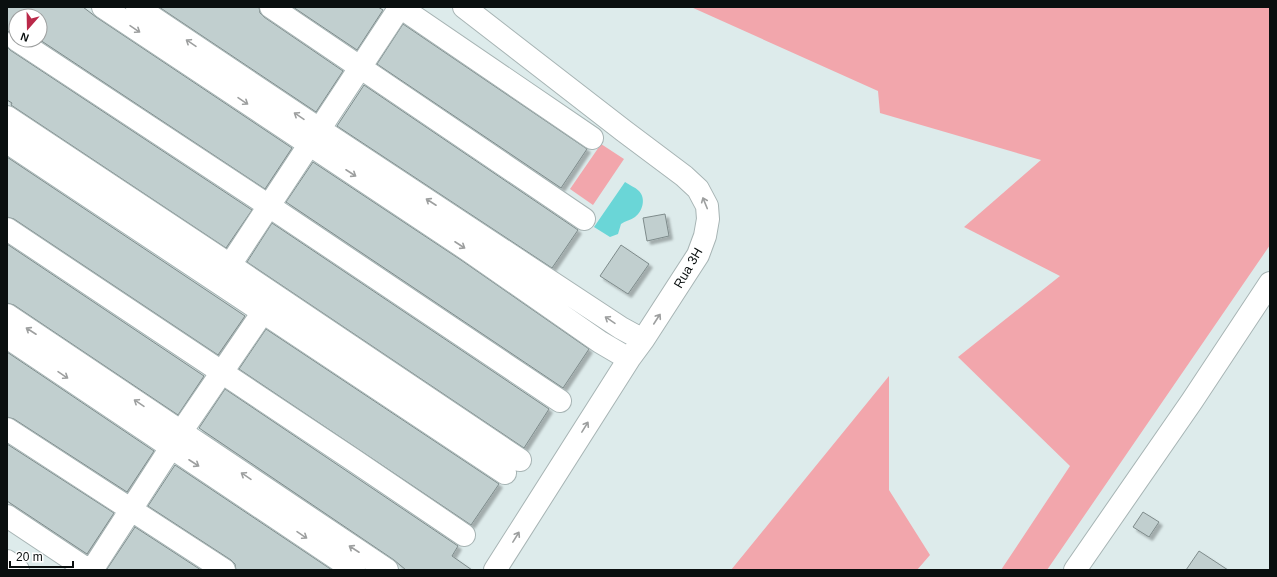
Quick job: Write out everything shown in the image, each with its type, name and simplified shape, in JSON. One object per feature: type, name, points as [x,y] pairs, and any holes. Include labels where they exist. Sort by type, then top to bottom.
[{"type":"street","points":[[103,7],[621,328],[643,340]]},
{"type":"street","points":[[137,7],[468,250],[600,342],[629,359]]},
{"type":"street","points":[[271,7],[584,219]]},
{"type":"street","points":[[230,265],[400,7],[592,138]]},
{"type":"street","name":"Rua 3H","points":[[464,7],[684,176],[698,189],[707,206],[708,219],[705,236],[698,255],[629,359],[495,570]]},
{"type":"street","points":[[28,48],[269,206],[560,401]]},
{"type":"street","points":[[7,117],[230,265],[512,467],[263,312],[7,142]]},
{"type":"street","points":[[7,229],[352,458],[464,535]]},
{"type":"street","points":[[1075,570],[1130,488],[1192,401],[1270,283]]},
{"type":"street","points":[[92,570],[176,440],[263,312]]},
{"type":"street","points":[[7,315],[354,570]]},
{"type":"street","points":[[7,338],[387,570]]},
{"type":"street","points":[[7,429],[224,570]]},
{"type":"street","points":[[7,516],[88,570]]},
{"type":"street","points":[[7,561],[18,570]]},
{"type":"shaded area","points":[[691,7],[1270,7],[1270,245],[1047,570],[1001,570],[1070,466],[958,357],[1060,276],[964,227],[1041,160],[880,113],[878,91]]},
{"type":"shaded area","points":[[601,144],[624,159],[593,205],[570,189]]},
{"type":"shaded area","points":[[889,376],[889,490],[930,555],[917,570],[731,570]]},
{"type":"water","points":[[625,182],[636,188],[641,194],[643,201],[642,208],[633,218],[621,224],[618,234],[610,237],[594,227]]},
{"type":"building","points":[[7,7],[83,7],[292,148],[265,189],[48,45],[48,8],[8,8],[7,33]]},
{"type":"building","points":[[159,7],[259,7],[260,13],[264,17],[343,71],[316,112]]},
{"type":"building","points":[[293,7],[378,7],[383,10],[357,50]]},
{"type":"building","points":[[403,24],[587,149],[561,188],[377,64]]},
{"type":"building","points":[[7,47],[252,210],[226,248],[11,105],[12,103],[7,100]]},
{"type":"building","points":[[364,85],[578,230],[552,268],[337,126]]},
{"type":"building","points":[[7,157],[245,316],[218,355],[14,219],[7,217]]},
{"type":"building","points":[[313,162],[461,260],[589,349],[563,388],[286,202]]},
{"type":"building","points":[[665,214],[669,236],[647,241],[643,218]]},
{"type":"building","points":[[272,223],[549,409],[524,448],[247,262]]},
{"type":"building","points":[[7,244],[204,376],[178,415],[14,305],[7,303]]},
{"type":"building","points":[[621,245],[649,264],[628,294],[600,276]]},
{"type":"building","points":[[266,329],[499,484],[471,525],[239,369]]},
{"type":"building","points":[[7,352],[154,451],[127,492],[14,419],[7,417]]},
{"type":"building","points":[[225,389],[458,546],[452,556],[472,570],[406,570],[394,560],[199,428]]},
{"type":"building","points":[[7,444],[114,513],[87,554],[7,501]]},
{"type":"building","points":[[175,465],[332,570],[236,570],[235,564],[231,560],[148,506]]},
{"type":"building","points":[[1143,512],[1159,522],[1149,537],[1133,527]]},
{"type":"building","points":[[135,527],[201,570],[107,569]]},
{"type":"building","points":[[1199,551],[1228,570],[1186,570]]}]
